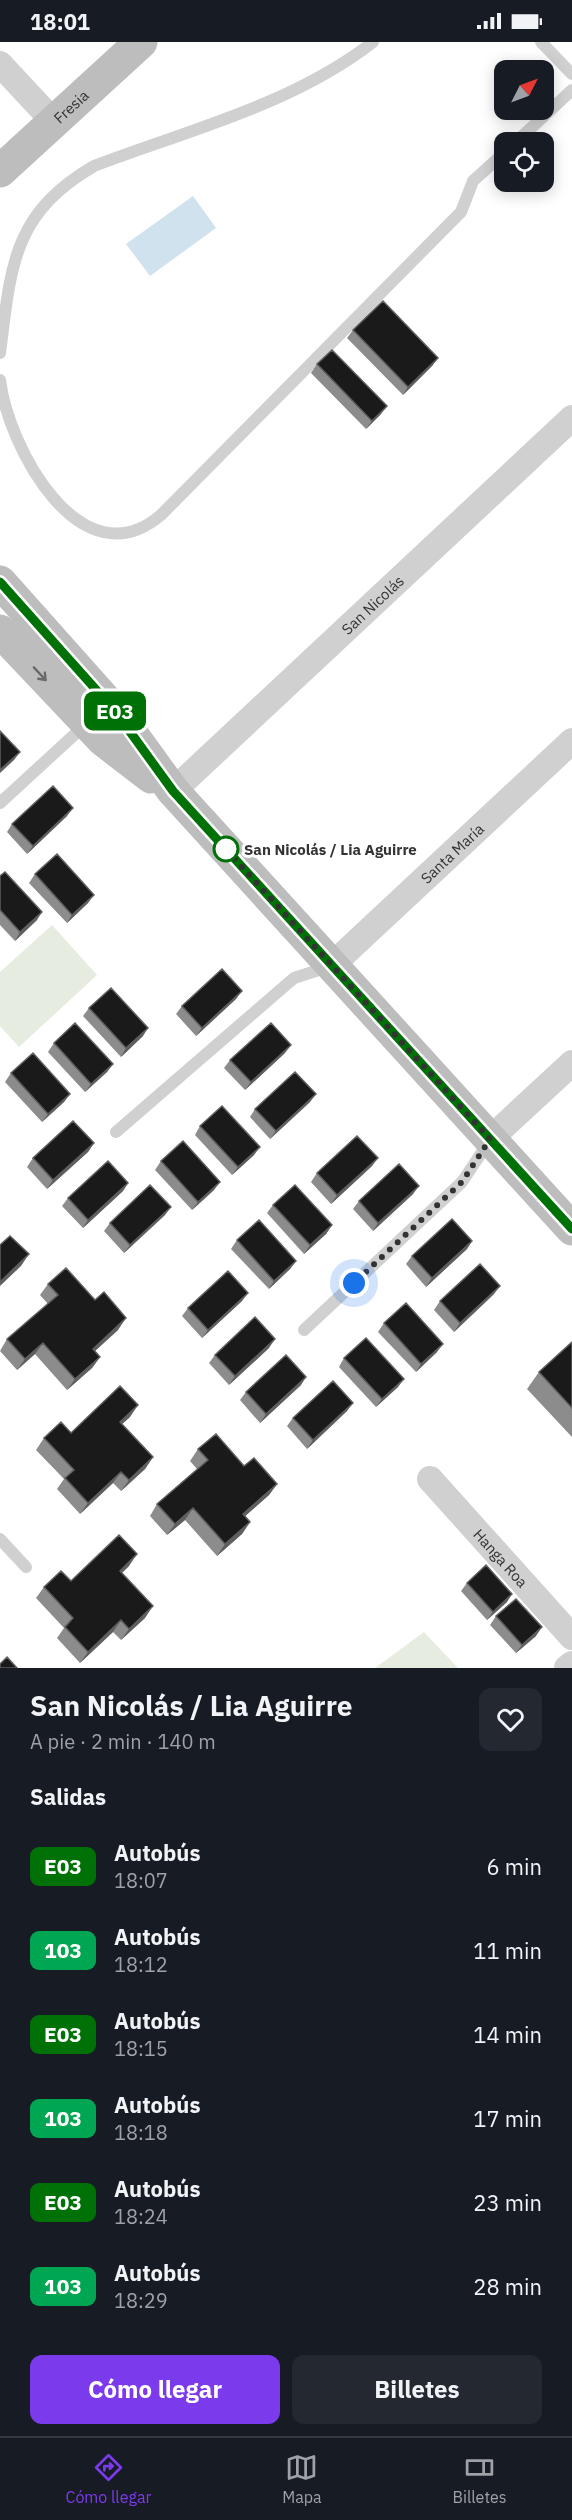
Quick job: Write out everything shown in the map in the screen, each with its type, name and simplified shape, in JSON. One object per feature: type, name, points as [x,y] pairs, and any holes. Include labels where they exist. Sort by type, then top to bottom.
[{"type":"main road","name":"Fresia","points":[[0,171],[141,42]]},
{"type":"main road","points":[[0,582],[115,711],[173,791],[572,1229]]},
{"type":"main road","points":[[0,631],[87,724],[120,754],[173,791]]},
{"type":"street","points":[[0,64],[54,122]]},
{"type":"street","name":"San Nicolás","points":[[173,791],[572,418]]},
{"type":"street","name":"Santa María","points":[[332,965],[572,741]]},
{"type":"street","points":[[490,1139],[572,1063]]},
{"type":"street","name":"Hanga Roa","points":[[430,1479],[572,1637]]},
{"type":"street","points":[[567,1668],[572,1664]]},
{"type":"lane","points":[[0,353],[12,268],[18,248],[26,229],[53,194],[94,166],[287,95],[325,75],[374,42]]},
{"type":"lane","points":[[541,42],[572,74]]},
{"type":"lane","points":[[527,132],[572,90]]},
{"type":"lane","points":[[0,380],[6,412],[15,439],[35,475],[58,503],[94,529],[115,533],[137,530],[150,524],[161,514],[461,212],[473,182],[494,162]]},
{"type":"lane","points":[[0,803],[87,724]]},
{"type":"lane","points":[[116,1132],[294,978],[332,965]]},
{"type":"lane","points":[[304,1330],[462,1182],[490,1139]]},
{"type":"lane","points":[[0,1539],[26,1567]]},
{"type":"shaded area","points":[[52,925],[97,975],[19,1047],[0,1026],[0,972]]},
{"type":"shaded area","points":[[424,1632],[458,1668],[375,1668]]},
{"type":"water","points":[[193,196],[216,228],[150,276],[126,244]]},
{"type":"building","points":[[383,301],[438,358],[408,387],[353,330]]},
{"type":"building","points":[[332,350],[387,406],[372,421],[317,364]]},
{"type":"building","points":[[0,731],[20,752],[0,770]]},
{"type":"building","points":[[53,786],[73,808],[33,846],[12,824]]},
{"type":"building","points":[[57,854],[94,895],[72,915],[35,874]]},
{"type":"building","points":[[5,872],[42,912],[20,932],[0,910],[0,876]]},
{"type":"building","points":[[222,969],[242,991],[202,1028],[182,1006]]},
{"type":"building","points":[[111,988],[148,1028],[126,1048],[89,1008]]},
{"type":"building","points":[[75,1023],[113,1064],[91,1084],[54,1043]]},
{"type":"building","points":[[271,1023],[291,1045],[251,1082],[230,1060]]},
{"type":"building","points":[[33,1053],[70,1094],[48,1114],[11,1073]]},
{"type":"building","points":[[295,1072],[316,1094],[276,1131],[255,1109]]},
{"type":"building","points":[[222,1106],[260,1147],[238,1167],[200,1126]]},
{"type":"building","points":[[73,1121],[94,1143],[53,1180],[33,1158]]},
{"type":"building","points":[[357,1136],[378,1158],[337,1195],[317,1173]]},
{"type":"building","points":[[183,1141],[220,1182],[198,1202],[161,1161]]},
{"type":"building","points":[[108,1161],[128,1183],[88,1220],[68,1198]]},
{"type":"building","points":[[399,1164],[419,1186],[378,1223],[359,1201]]},
{"type":"building","points":[[150,1185],[171,1207],[130,1245],[110,1223]]},
{"type":"building","points":[[295,1185],[332,1225],[310,1245],[273,1205]]},
{"type":"building","points":[[452,1219],[472,1241],[432,1278],[412,1256]]},
{"type":"building","points":[[259,1220],[296,1261],[274,1281],[237,1240]]},
{"type":"building","points":[[10,1236],[29,1254],[0,1282],[0,1245]]},
{"type":"building","points":[[480,1264],[500,1286],[460,1323],[440,1301]]},
{"type":"building","points":[[66,1268],[95,1300],[104,1292],[126,1318],[93,1349],[100,1357],[75,1379],[43,1343],[25,1359],[7,1339],[58,1295],[48,1284]]},
{"type":"building","points":[[228,1271],[248,1293],[208,1330],[188,1308]]},
{"type":"building","points":[[406,1303],[443,1344],[421,1364],[384,1323]]},
{"type":"building","points":[[255,1317],[275,1339],[235,1376],[215,1355]]},
{"type":"building","points":[[366,1338],[404,1379],[382,1399],[344,1358]]},
{"type":"building","points":[[572,1342],[572,1408],[539,1372]]},
{"type":"building","points":[[286,1355],[306,1377],[266,1414],[246,1392]]},
{"type":"building","points":[[333,1381],[353,1403],[313,1440],[293,1418]]},
{"type":"building","points":[[120,1386],[138,1405],[120,1422],[153,1457],[129,1480],[121,1472],[88,1503],[65,1478],[74,1470],[44,1438],[61,1422],[71,1433]]},
{"type":"building","points":[[216,1434],[244,1466],[254,1458],[277,1484],[243,1514],[250,1522],[225,1544],[193,1508],[175,1524],[157,1504],[208,1460],[198,1449]]},
{"type":"building","points":[[119,1535],[137,1554],[120,1571],[153,1606],[129,1629],[121,1620],[88,1652],[65,1627],[73,1618],[44,1587],[61,1571],[71,1581]]},
{"type":"building","points":[[486,1565],[512,1594],[493,1612],[467,1583]]},
{"type":"building","points":[[516,1599],[542,1627],[522,1645],[496,1616]]},
{"type":"building","points":[[7,1657],[17,1668],[0,1668],[0,1664]]},
{"type":"bus line","name":"E03","points":[[0,582],[115,711],[173,791],[572,1229]]},
{"type":"place","name":"San Nicolás / Lia Aguirre","points":[[226,849]]},
{"type":"route","points":[[226,849],[223,846],[490,1139],[462,1182],[354,1283]]}]
